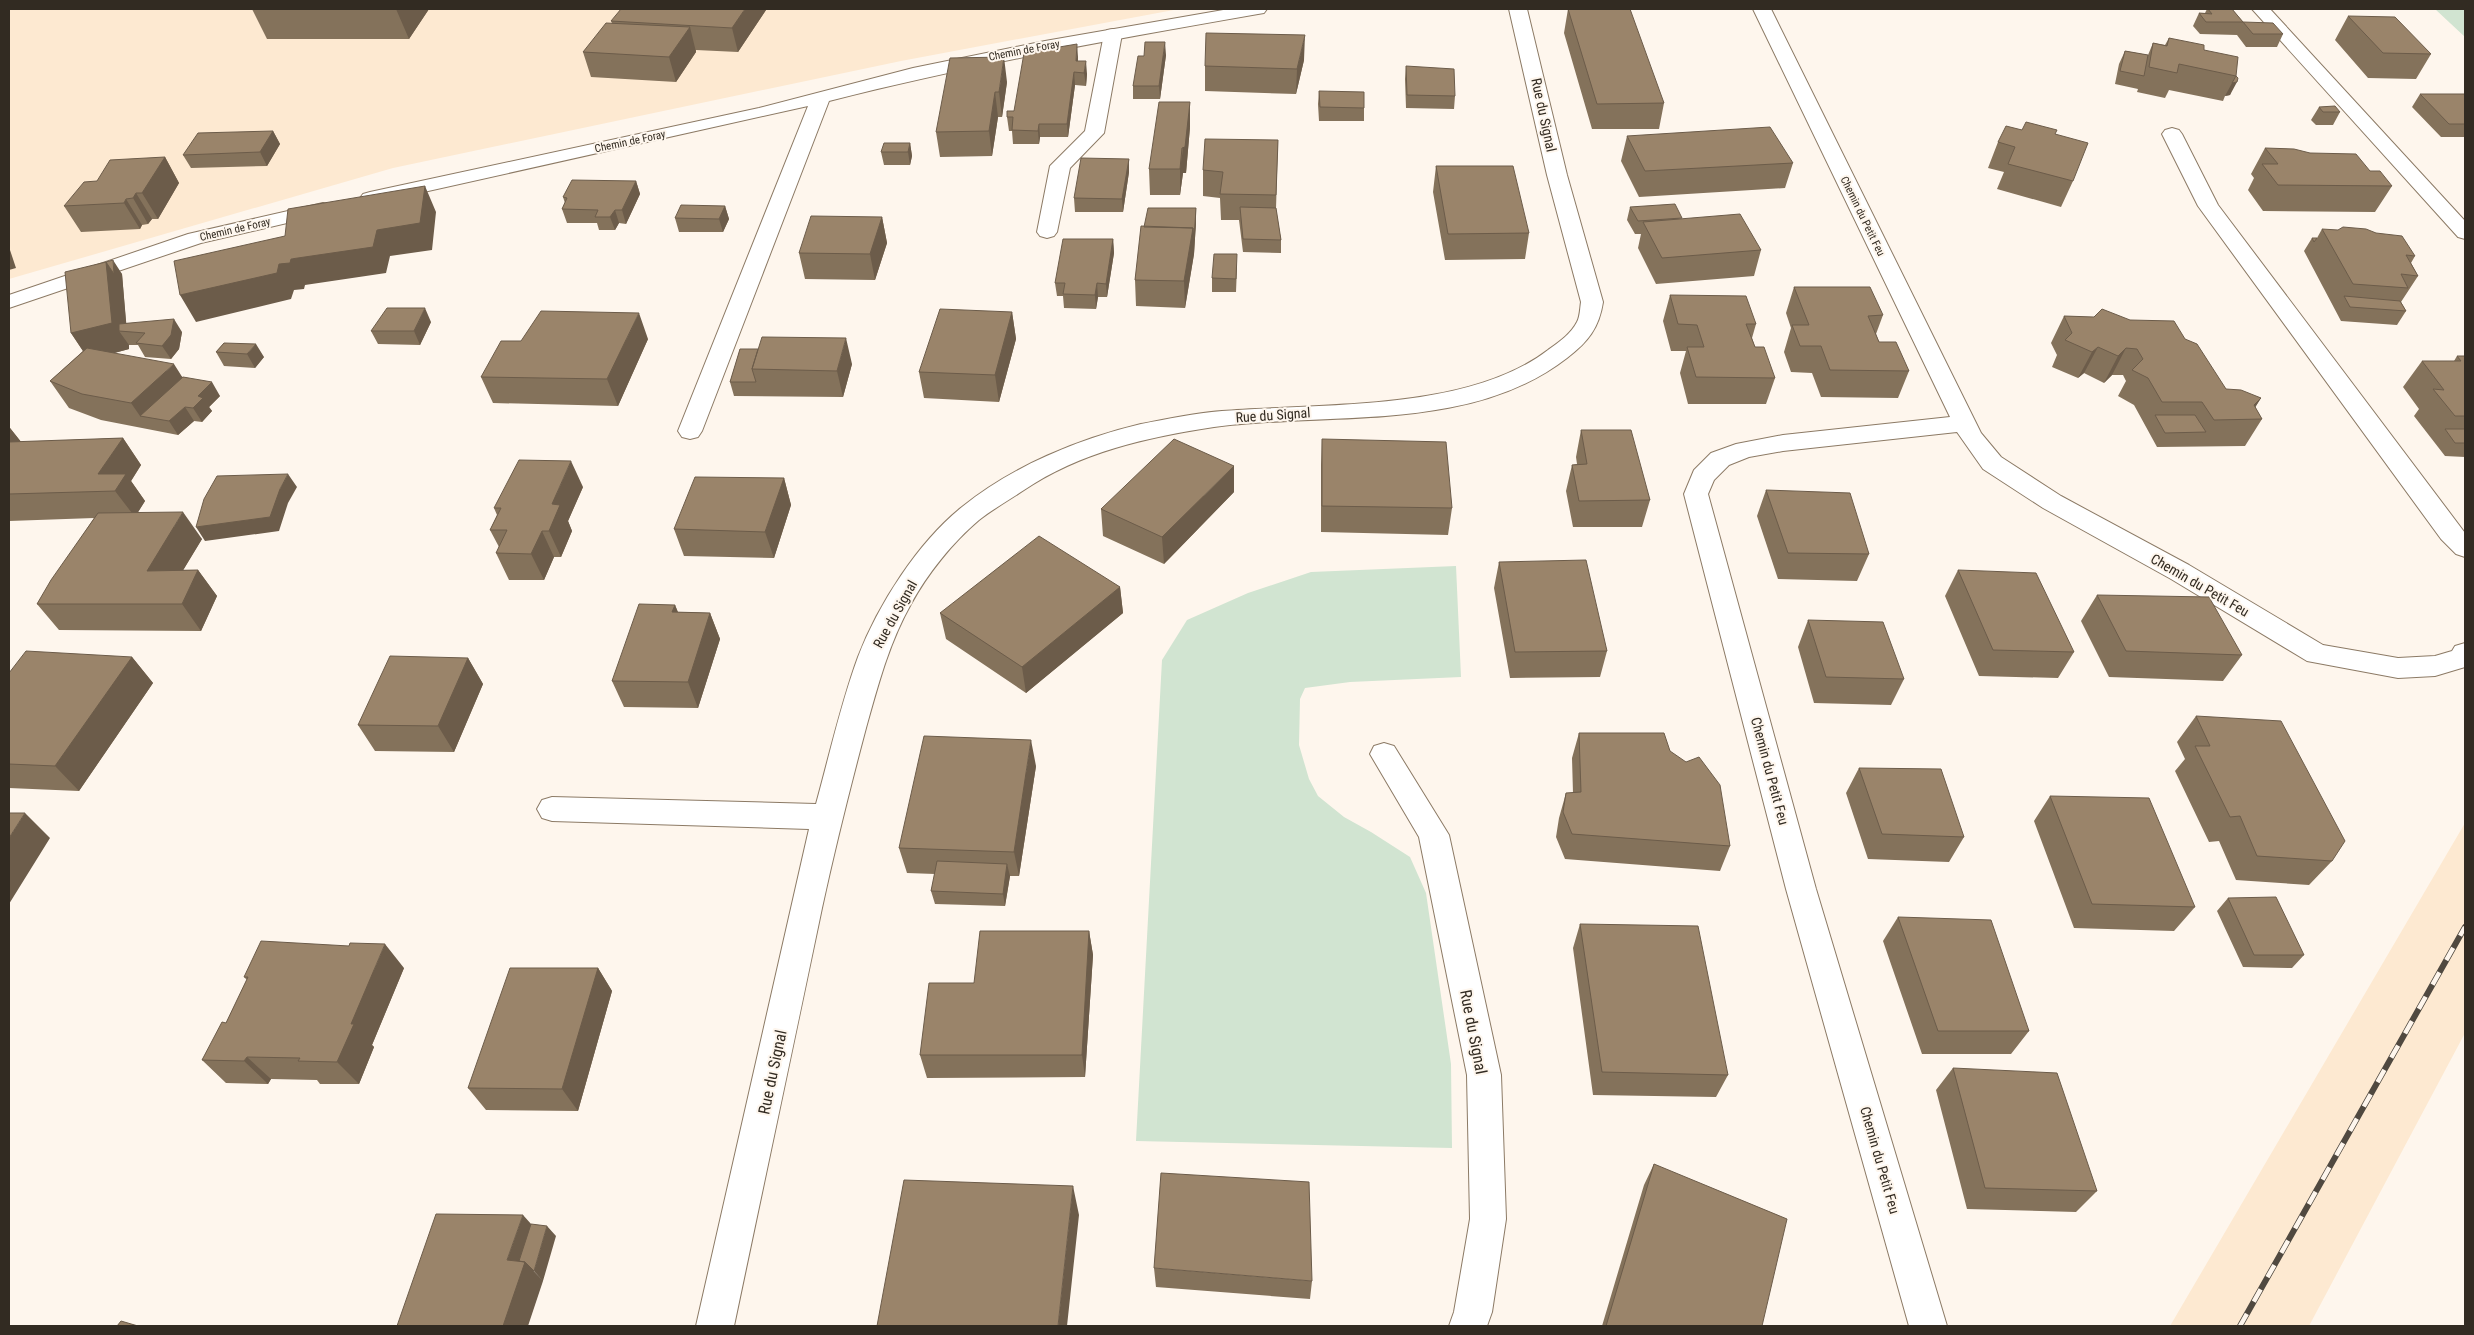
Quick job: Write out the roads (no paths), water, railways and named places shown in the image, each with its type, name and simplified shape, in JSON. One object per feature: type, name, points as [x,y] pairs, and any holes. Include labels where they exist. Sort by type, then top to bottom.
[{"type":"street","name":"Chemin de Foray","points":[[9,302],[195,238],[760,113],[932,70],[1045,46],[1258,9]]},
{"type":"street","name":"Rue du Signal","points":[[714,1326],[828,817],[872,657],[899,600],[927,559],[970,514],[1030,474],[1088,448],[1142,432],[1218,419],[1406,407],[1466,396],[1519,379],[1545,364],[1571,344],[1589,322],[1592,302],[1557,176],[1518,9]]},
{"type":"street","name":"Chemin du Petit Feu","points":[[1762,9],[1964,423],[1971,436],[1992,464],[2052,502],[2180,572],[2317,654],[2398,668],[2435,666],[2462,658],[2465,653]]},
{"type":"street","points":[[2261,9],[2465,233]]},
{"type":"street","points":[[1047,232],[1060,166],[1094,132],[1113,34]]},
{"type":"street","points":[[690,432],[821,98]]},
{"type":"street","points":[[2172,134],[2208,206],[2450,532],[2465,548]]},
{"type":"street","name":"Chemin du Petit Feu","points":[[1928,1326],[1801,889],[1696,494],[1704,476],[1720,459],[1745,450],[1783,443],[1964,423]]},
{"type":"street","name":"Rue du Signal","points":[[1384,754],[1434,835],[1484,1076],[1488,1219],[1473,1312],[1468,1326]]},
{"type":"street","points":[[552,809],[828,817]]},
{"type":"railway","points":[[2240,1326],[2465,927]]}]
